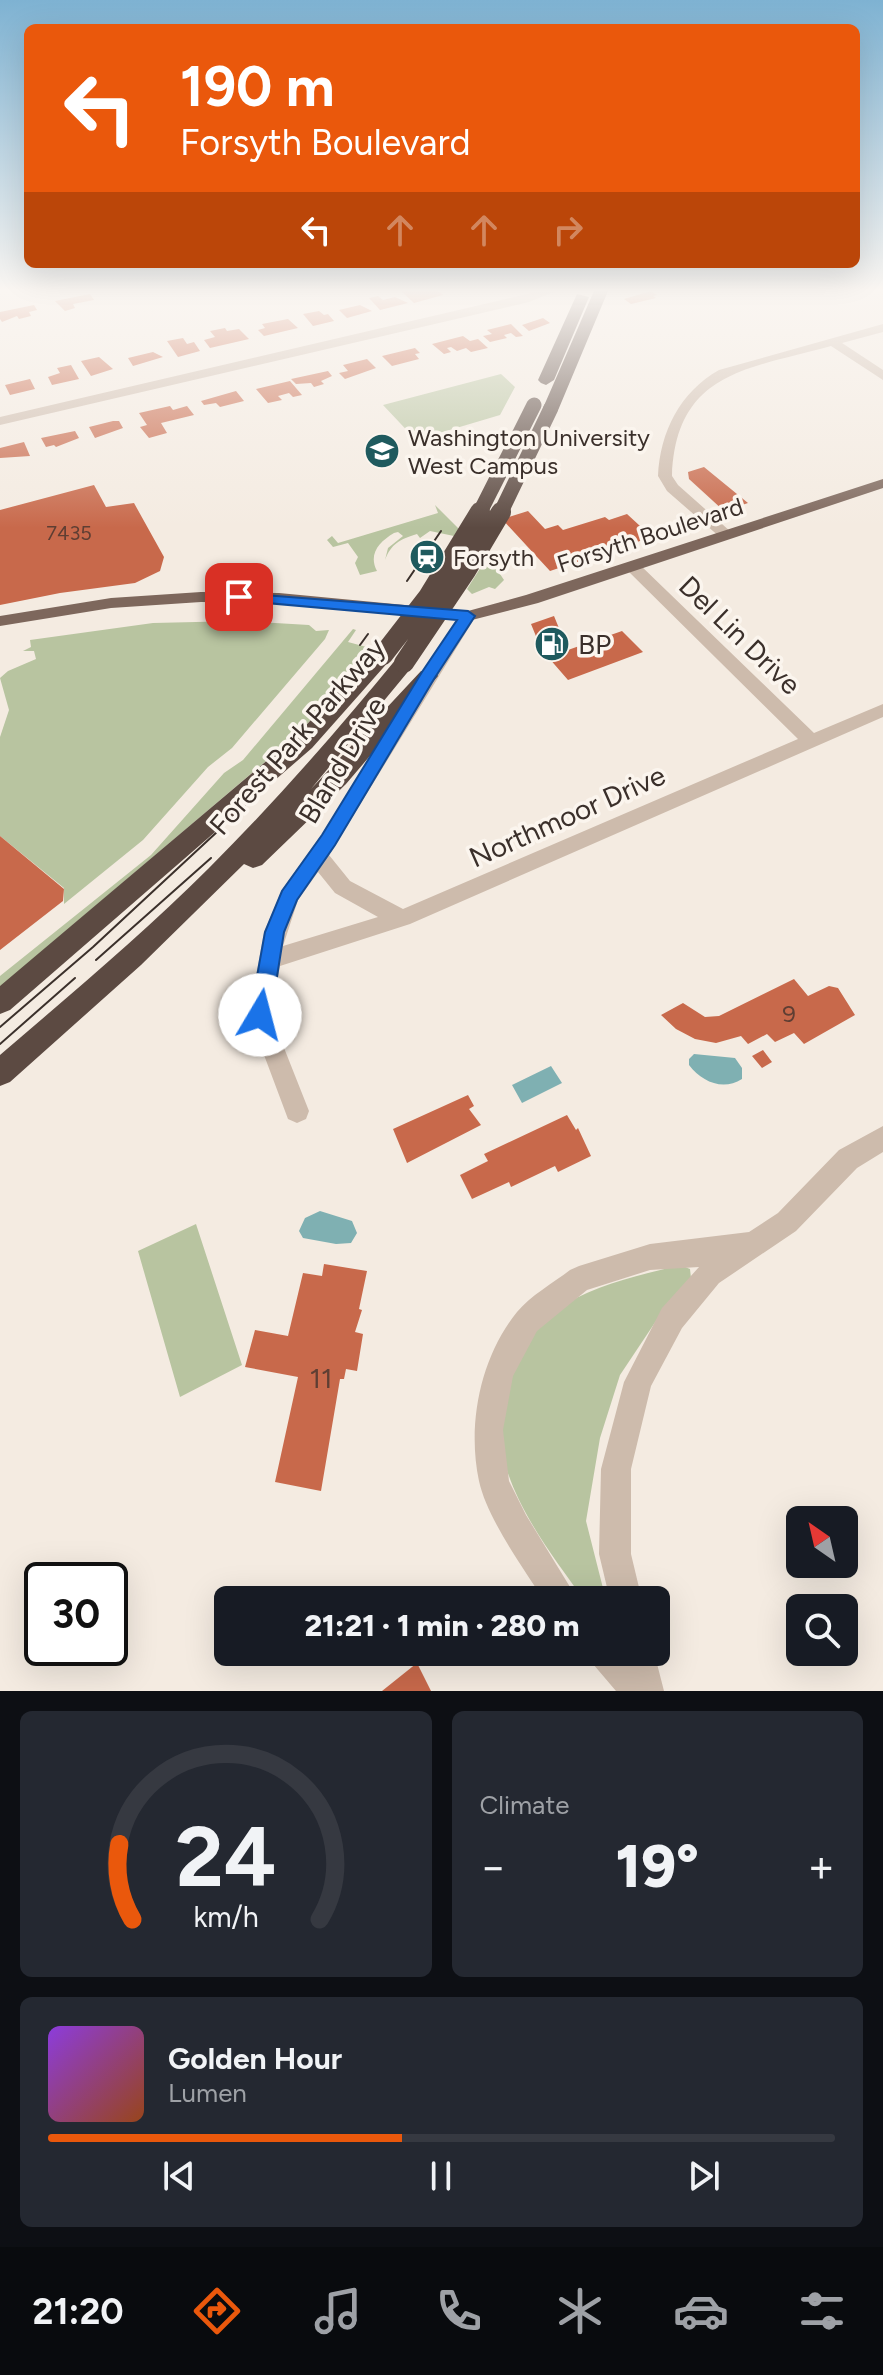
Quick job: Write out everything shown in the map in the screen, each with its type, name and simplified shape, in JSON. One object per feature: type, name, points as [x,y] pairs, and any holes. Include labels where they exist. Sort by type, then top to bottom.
[{"type":"highway","name":"Forest Park Parkway","points":[[0,1073],[151,940],[283,805],[393,659],[464,578],[527,466],[556,370]]},
{"type":"highway","name":"Forest Park Parkway","points":[[543,406],[561,370]]},
{"type":"highway","name":"Forest Park Parkway","points":[[0,1002],[304,742],[393,659]]},
{"type":"highway","points":[[151,940],[243,867],[292,823],[338,778],[428,676]]},
{"type":"main road","name":"Forsyth Boulevard","points":[[0,621],[111,603],[213,597],[279,598],[468,616],[509,607],[883,483]]},
{"type":"main road","points":[[0,635],[31,614]]},
{"type":"street","points":[[0,421],[222,370]]},
{"type":"street","points":[[726,535],[677,493],[667,482],[665,469],[680,410],[689,396],[706,382],[734,370]]},
{"type":"street","name":"Del Lin Drive","points":[[632,566],[810,740]]},
{"type":"street","name":"Bland Drive","points":[[297,1111],[260,1015],[275,932],[289,896],[319,854],[468,616]]},
{"type":"street","name":"Northmoor Drive","points":[[268,960],[403,918],[883,710]]},
{"type":"street","name":"Bland Drive","points":[[319,854],[325,869],[338,885],[366,903],[403,918]]},
{"type":"street","points":[[623,1586],[615,1554],[616,1469],[638,1382],[672,1318],[710,1274],[787,1222],[848,1159],[883,1138]]},
{"type":"street","points":[[553,1586],[515,1526],[494,1483],[488,1430],[499,1372],[527,1321],[579,1279],[650,1257],[703,1253],[755,1242]]},
{"type":"street","points":[[617,1666],[638,1691]]},
{"type":"street","points":[[641,1666],[647,1691]]},
{"type":"green space","points":[[501,374],[515,387],[500,415],[416,440],[383,405]]},
{"type":"green space","points":[[435,505],[459,529],[454,536],[430,531],[420,538],[417,534],[411,536],[393,546],[385,560],[388,548],[403,536],[394,533],[376,549],[374,559],[377,571],[360,575],[355,563],[358,557],[348,543],[333,547],[327,540],[332,536],[338,543],[438,513]]},
{"type":"green space","points":[[488,556],[504,580],[495,589],[489,587],[472,594],[467,589]]},
{"type":"green space","points":[[239,621],[309,625],[316,631],[329,630],[325,639],[232,748],[208,767],[143,840],[64,904],[64,888],[0,836],[0,737],[9,710],[0,678],[8,671],[36,659],[34,651],[23,651],[31,647],[30,640],[153,623]]},
{"type":"green space","points":[[353,629],[356,630],[348,642],[374,649],[299,733],[0,987],[0,976],[151,855],[224,773],[243,760]]},
{"type":"green space","points":[[196,1224],[242,1365],[180,1397],[138,1251]]},
{"type":"green space","points":[[680,1265],[690,1269],[691,1278],[668,1303],[620,1375],[600,1438],[586,1521],[602,1586],[574,1586],[535,1528],[509,1475],[501,1448],[500,1419],[505,1391],[541,1323],[579,1297],[636,1276]]},
{"type":"water","points":[[694,1054],[735,1058],[742,1068],[742,1079],[728,1084],[706,1080],[689,1065],[689,1059]]},
{"type":"water","points":[[551,1066],[562,1083],[522,1103],[512,1085]]},
{"type":"water","points":[[320,1211],[352,1221],[357,1233],[351,1243],[336,1244],[303,1238],[299,1231],[305,1218]]},
{"type":"building","points":[[58,370],[74,370],[79,379],[52,385],[48,377],[60,373]]},
{"type":"building","points":[[87,370],[110,370],[91,376]]},
{"type":"building","points":[[371,370],[345,379],[339,373]]},
{"type":"building","points":[[328,371],[332,376],[321,381],[324,384],[314,387],[311,383],[296,384],[291,379]]},
{"type":"building","points":[[30,379],[35,389],[10,395],[5,385]]},
{"type":"building","points":[[290,381],[302,395],[293,397],[289,393],[278,396],[282,400],[268,403],[256,389]]},
{"type":"building","points":[[236,391],[244,401],[220,407],[216,403],[204,405],[201,401]]},
{"type":"building","points":[[170,406],[173,410],[187,406],[194,415],[161,423],[167,433],[149,438],[140,427],[147,425],[139,413]]},
{"type":"building","points":[[119,421],[123,428],[95,438],[89,427]]},
{"type":"building","points":[[75,431],[79,438],[56,447],[46,447],[41,438]]},
{"type":"building","points":[[24,442],[30,456],[0,458],[0,448]]},
{"type":"building","points":[[704,467],[748,503],[724,511],[689,479],[688,472]]},
{"type":"building","points":[[94,485],[106,507],[134,503],[164,557],[160,571],[135,583],[0,605],[0,510]]},
{"type":"building","points":[[528,511],[545,529],[558,525],[563,530],[605,517],[609,520],[627,514],[652,537],[550,571],[502,519]]},
{"type":"building","points":[[554,616],[565,643],[542,651],[531,624]]},
{"type":"building","points":[[622,631],[643,652],[568,680],[548,657]]},
{"type":"building","points":[[0,836],[64,889],[63,901],[0,950]]},
{"type":"building","points":[[794,979],[808,996],[829,986],[838,988],[855,1015],[804,1044],[794,1033],[775,1042],[767,1034],[748,1044],[741,1036],[716,1043],[695,1039],[676,1029],[661,1015],[683,1003],[705,1017],[719,1016]]},
{"type":"building","points":[[763,1050],[772,1062],[762,1068],[752,1056]]},
{"type":"building","points":[[468,1095],[474,1106],[469,1109],[481,1125],[407,1163],[393,1129]]},
{"type":"building","points":[[567,1115],[576,1130],[578,1128],[591,1156],[558,1172],[555,1166],[511,1187],[509,1182],[472,1199],[460,1175],[488,1161],[484,1154]]},
{"type":"building","points":[[324,1264],[367,1271],[359,1309],[362,1310],[355,1332],[363,1334],[357,1371],[346,1369],[344,1379],[340,1379],[321,1491],[275,1482],[298,1377],[245,1367],[255,1330],[288,1336],[303,1273],[322,1276]]},
{"type":"building","points":[[413,1666],[418,1666],[431,1691],[382,1691]]},
{"type":"tram line","points":[[407,581],[441,531]]},
{"type":"tram line","points":[[360,645],[368,634]]},
{"type":"tram line","points":[[0,1027],[93,947],[218,831]]},
{"type":"tram line","points":[[96,960],[211,858]]},
{"type":"tram line","points":[[0,1044],[75,978]]},
{"type":"place","name":"Washington University West Campus","points":[[382,451]]},
{"type":"place","name":"Forsyth","points":[[427,557]]},
{"type":"place","name":"BP","points":[[552,644]]},
{"type":"route","points":[[239,597],[468,616],[329,840],[289,896],[268,960],[260,1015]]}]
